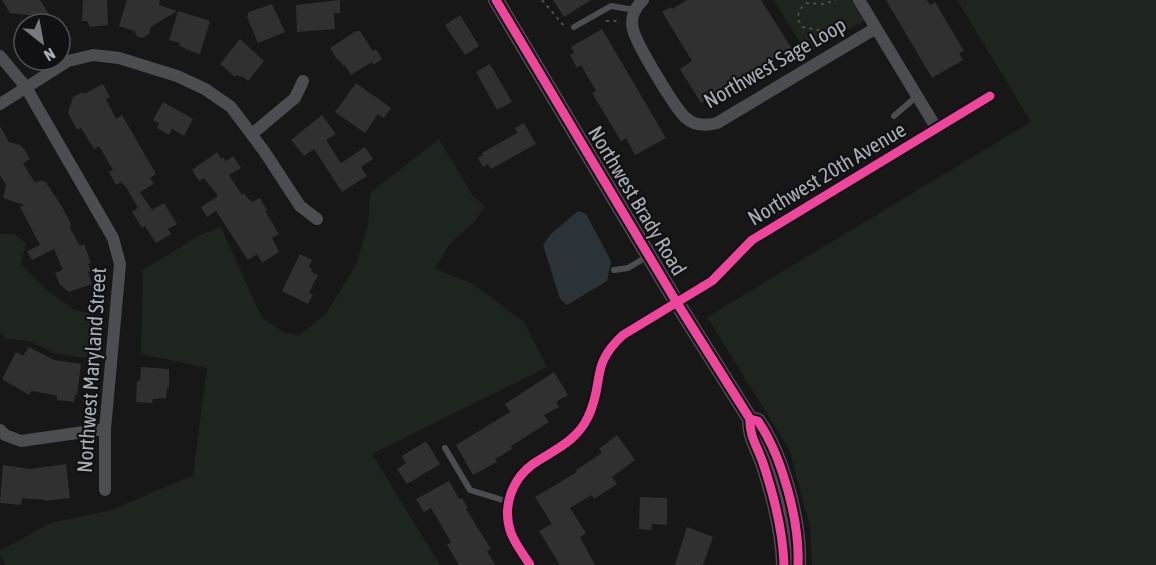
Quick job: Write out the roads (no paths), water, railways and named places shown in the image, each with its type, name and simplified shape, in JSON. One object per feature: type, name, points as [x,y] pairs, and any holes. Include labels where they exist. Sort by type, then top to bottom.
[{"type":"main road","name":"Northwest Brady Road","points":[[496,0],[677,303],[750,419],[749,430],[763,461],[779,518],[783,565]]},
{"type":"main road","name":"Northwest Brady Road","points":[[750,419],[758,421],[768,435],[781,465],[795,527],[798,565]]},
{"type":"street","points":[[859,0],[937,129]]},
{"type":"street","name":"Northwest Sage Loop","points":[[639,5],[632,28],[635,37],[685,118],[700,125],[717,123],[876,28]]},
{"type":"street","points":[[0,104],[68,62],[93,55],[119,58],[177,76],[205,89],[231,107],[300,206],[317,219]]},
{"type":"street","name":"Northwest Maryland Street","points":[[0,56],[26,87],[103,220],[115,244],[120,264],[121,278],[105,429],[105,490]]},
{"type":"street","points":[[252,134],[295,98],[303,81]]},
{"type":"street","name":"Northwest 20th Avenue","points":[[530,565],[512,535],[507,516],[509,502],[518,479],[532,465],[574,437],[588,419],[596,397],[602,361],[611,346],[623,335],[712,281],[752,240],[990,96]]},
{"type":"street","points":[[0,430],[5,435],[21,441],[105,429]]},
{"type":"lane","points":[[574,27],[611,6],[639,5]]},
{"type":"lane","points":[[894,116],[916,96]]},
{"type":"lane","points":[[614,270],[628,268],[648,255]]},
{"type":"lane","points":[[445,448],[470,490],[509,502]]}]
